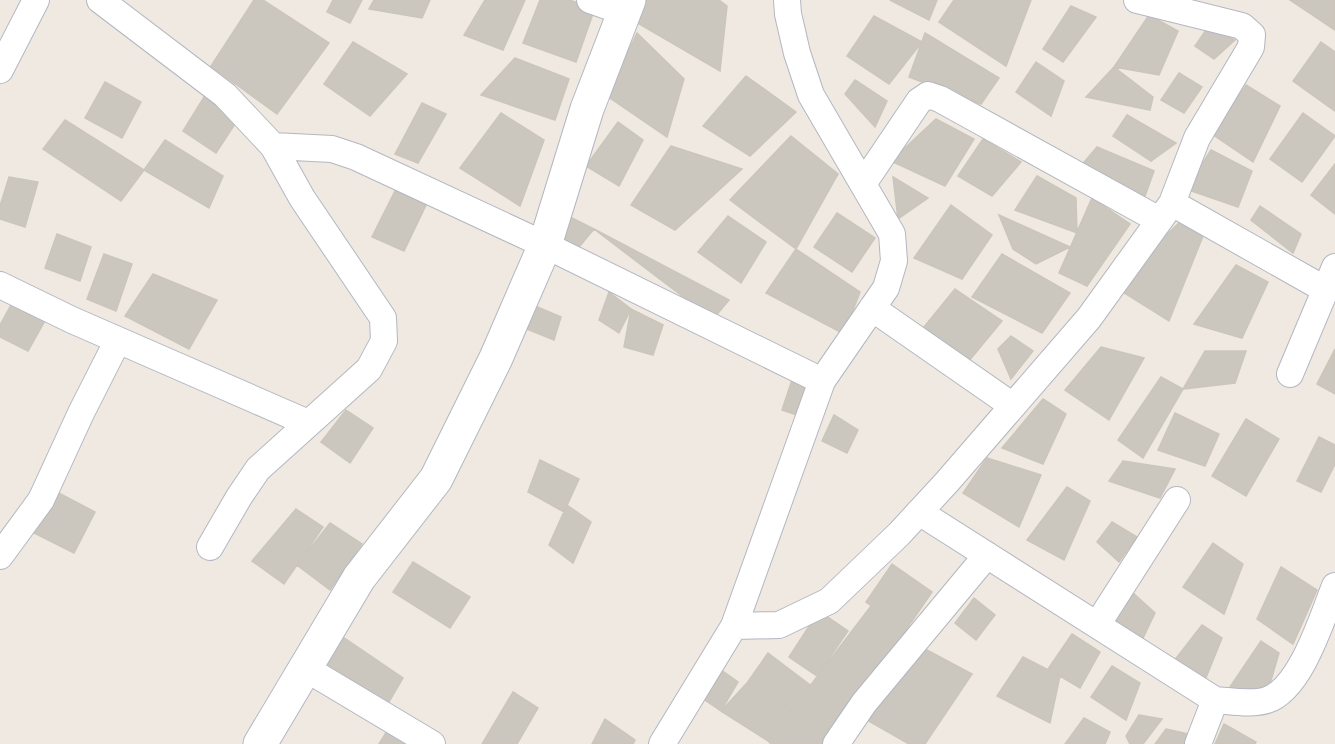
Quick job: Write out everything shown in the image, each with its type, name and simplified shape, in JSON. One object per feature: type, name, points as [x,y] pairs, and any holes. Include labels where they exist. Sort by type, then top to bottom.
[{"type":"street","points":[[0,70],[36,0]]},
{"type":"street","points":[[100,0],[225,95],[273,146],[302,198],[383,318],[384,341],[369,369],[258,469],[210,547]]},
{"type":"street","points":[[260,744],[359,578],[436,479],[496,358],[545,245],[587,109],[626,6],[590,0]]},
{"type":"street","points":[[662,744],[734,626],[822,381],[886,288],[894,261],[892,234],[811,95],[797,52],[787,0]]},
{"type":"street","points":[[734,626],[779,625],[829,602],[920,512],[1013,406],[1089,318],[1166,212],[1197,138],[1251,47],[1252,35],[1242,26],[1137,0]]},
{"type":"street","points":[[863,184],[919,101],[928,95],[940,99],[1166,212],[1331,278],[1290,374]]},
{"type":"street","points":[[273,146],[332,149],[356,157],[545,245],[822,381]]},
{"type":"street","points":[[0,285],[118,340],[308,423]]},
{"type":"street","points":[[872,308],[1013,406]]},
{"type":"street","points":[[0,556],[41,500],[118,340]]},
{"type":"street","points":[[1097,625],[1177,500]]},
{"type":"street","points":[[920,512],[1215,700],[1265,701],[1280,694],[1296,676],[1335,586]]},
{"type":"street","points":[[836,744],[864,703],[987,555]]},
{"type":"street","points":[[305,668],[432,744]]},
{"type":"street","points":[[1198,744],[1215,700]]},
{"type":"building","points":[[254,0],[263,0],[329,43],[277,114],[211,66]]},
{"type":"building","points":[[333,0],[362,0],[350,23],[327,12]]},
{"type":"building","points":[[374,0],[430,0],[422,18],[369,9]]},
{"type":"building","points":[[485,0],[525,0],[503,50],[464,35]]},
{"type":"building","points":[[540,0],[569,0],[595,8],[576,62],[523,43]]},
{"type":"building","points":[[642,0],[719,0],[727,6],[720,71],[634,21]]},
{"type":"building","points":[[890,0],[937,0],[929,20]]},
{"type":"building","points":[[954,0],[1031,0],[1006,66],[939,22]]},
{"type":"building","points":[[1290,0],[1335,0],[1335,30]]},
{"type":"building","points":[[1071,6],[1096,17],[1063,62],[1043,49]]},
{"type":"building","points":[[1149,15],[1178,31],[1159,75],[1114,67]]},
{"type":"building","points":[[874,16],[922,42],[889,84],[847,56]]},
{"type":"building","points":[[1208,27],[1235,40],[1214,59],[1195,46]]},
{"type":"building","points":[[637,33],[684,79],[667,137],[607,96]]},
{"type":"building","points":[[925,33],[999,78],[981,104],[909,77]]},
{"type":"building","points":[[353,42],[407,74],[370,116],[324,84]]},
{"type":"building","points":[[1321,42],[1335,52],[1335,111],[1293,81]]},
{"type":"building","points":[[515,58],[569,79],[555,120],[481,95]]},
{"type":"building","points":[[1036,62],[1064,81],[1051,116],[1016,92]]},
{"type":"building","points":[[1114,67],[1153,97],[1150,110],[1086,97]]},
{"type":"building","points":[[1179,73],[1202,87],[1184,113],[1161,100]]},
{"type":"building","points":[[746,76],[796,112],[750,156],[703,126]]},
{"type":"building","points":[[855,80],[887,101],[875,127],[845,94]]},
{"type":"building","points":[[105,82],[141,102],[122,138],[85,118]]},
{"type":"building","points":[[1246,85],[1280,106],[1253,162],[1212,134]]},
{"type":"building","points":[[204,97],[237,121],[216,153],[183,131]]},
{"type":"building","points":[[422,103],[446,114],[418,163],[395,154]]},
{"type":"building","points":[[501,113],[544,140],[520,206],[460,168]]},
{"type":"building","points":[[1303,113],[1335,136],[1302,182],[1270,159]]},
{"type":"building","points":[[1127,115],[1176,143],[1151,161],[1113,136]]},
{"type":"building","points":[[936,119],[974,139],[945,186],[891,161]]},
{"type":"building","points":[[65,120],[144,170],[121,201],[43,149]]},
{"type":"building","points":[[618,122],[643,140],[619,186],[586,166]]},
{"type":"building","points":[[791,136],[838,174],[796,249],[730,200]]},
{"type":"building","points":[[983,139],[1021,162],[992,196],[958,176]]},
{"type":"building","points":[[165,140],[223,176],[209,208],[144,170]]},
{"type":"building","points":[[671,146],[742,169],[675,230],[631,205]]},
{"type":"building","points":[[1097,147],[1154,171],[1145,196],[1080,167]]},
{"type":"building","points":[[1211,150],[1252,171],[1238,207],[1186,189]]},
{"type":"building","points":[[1335,164],[1335,214],[1311,195]]},
{"type":"building","points":[[1037,176],[1076,198],[1077,233],[1015,210]]},
{"type":"building","points":[[9,177],[38,182],[25,227],[0,219],[0,206]]},
{"type":"building","points":[[893,177],[928,198],[898,219]]},
{"type":"building","points":[[395,191],[426,205],[404,251],[372,237]]},
{"type":"building","points":[[1092,198],[1130,224],[1087,286],[1059,273]]},
{"type":"building","points":[[951,205],[992,235],[962,279],[914,258]]},
{"type":"building","points":[[1260,206],[1301,234],[1293,253],[1251,220]]},
{"type":"building","points":[[837,213],[875,238],[852,272],[814,247]]},
{"type":"building","points":[[566,215],[594,229],[579,247],[576,255],[556,247]]},
{"type":"building","points":[[566,215],[594,229],[579,247],[547,237]]},
{"type":"building","points":[[999,215],[1070,247],[1036,264],[1013,249]]},
{"type":"building","points":[[728,216],[766,242],[741,283],[698,252]]},
{"type":"building","points":[[1180,222],[1203,236],[1169,321],[1113,286]]},
{"type":"building","points":[[594,229],[729,300],[714,318]]},
{"type":"building","points":[[57,234],[91,247],[80,281],[45,268]]},
{"type":"building","points":[[796,249],[860,292],[844,334],[766,293]]},
{"type":"building","points":[[104,254],[132,264],[116,311],[87,299]]},
{"type":"building","points":[[1002,254],[1070,293],[1042,333],[972,297]]},
{"type":"building","points":[[1236,265],[1268,282],[1242,338],[1194,324]]},
{"type":"building","points":[[153,274],[217,300],[189,349],[125,316]]},
{"type":"building","points":[[23,283],[56,301],[28,351],[0,337],[0,325]]},
{"type":"building","points":[[955,289],[1002,321],[968,362],[915,338]]},
{"type":"building","points":[[609,292],[631,309],[619,333],[599,320]]},
{"type":"building","points":[[535,306],[561,317],[554,340],[527,329]]},
{"type":"building","points":[[631,309],[663,325],[653,355],[624,347]]},
{"type":"building","points":[[1011,336],[1033,351],[1011,379],[998,349]]},
{"type":"building","points":[[1101,347],[1144,358],[1109,420],[1065,390]]},
{"type":"building","points":[[1335,349],[1335,394],[1317,384]]},
{"type":"building","points":[[1205,351],[1246,351],[1235,383],[1183,389]]},
{"type":"building","points":[[1161,377],[1183,389],[1143,458],[1118,440]]},
{"type":"building","points":[[792,380],[809,391],[797,415],[782,410]]},
{"type":"building","points":[[1043,399],[1066,414],[1043,464],[1002,448]]},
{"type":"building","points":[[346,410],[373,428],[350,463],[321,442]]},
{"type":"building","points":[[1175,413],[1219,434],[1205,466],[1158,450]]},
{"type":"building","points":[[834,415],[858,430],[847,453],[822,441]]},
{"type":"building","points":[[1246,419],[1279,439],[1246,496],[1212,476]]},
{"type":"building","points":[[1319,437],[1335,445],[1335,464],[1321,492],[1297,481]]},
{"type":"building","points":[[987,458],[1041,475],[1019,527],[963,493]]},
{"type":"building","points":[[540,460],[579,479],[564,512],[528,492]]},
{"type":"building","points":[[1123,461],[1175,469],[1160,498],[1109,481]]},
{"type":"building","points":[[1067,487],[1090,501],[1064,560],[1027,540]]},
{"type":"building","points":[[53,490],[95,512],[74,553],[30,531]]},
{"type":"building","points":[[567,505],[591,522],[573,563],[549,545]]},
{"type":"building","points":[[296,509],[323,527],[284,584],[252,561]]},
{"type":"building","points":[[1112,522],[1137,537],[1119,562],[1097,542]]},
{"type":"building","points":[[330,523],[362,544],[330,590],[297,565]]},
{"type":"building","points":[[1213,543],[1243,564],[1224,614],[1183,587]]},
{"type":"building","points":[[413,562],[470,597],[450,628],[393,592]]},
{"type":"building","points":[[892,564],[932,592],[906,630],[866,602]]},
{"type":"building","points":[[1281,567],[1317,590],[1293,644],[1257,619]]},
{"type":"building","points":[[1132,592],[1155,613],[1143,638],[1109,620]]},
{"type":"building","points":[[974,598],[995,615],[976,640],[955,623]]},
{"type":"building","points":[[871,606],[906,630],[823,744],[771,744],[768,741]]},
{"type":"building","points":[[819,611],[848,631],[817,676],[789,657]]},
{"type":"building","points":[[1202,625],[1222,638],[1203,685],[1167,670]]},
{"type":"building","points":[[1072,634],[1100,652],[1080,688],[1048,669]]},
{"type":"building","points":[[343,637],[403,678],[386,707],[325,667]]},
{"type":"building","points":[[1261,641],[1279,653],[1265,701],[1230,687]]},
{"type":"building","points":[[925,649],[972,674],[925,744],[909,744],[867,720]]},
{"type":"building","points":[[768,653],[810,685],[791,711],[747,683]]},
{"type":"building","points":[[1023,657],[1060,676],[1050,723],[997,696]]},
{"type":"building","points":[[1112,666],[1140,683],[1126,720],[1091,697]]},
{"type":"building","points":[[717,667],[738,682],[721,711],[699,696]]},
{"type":"building","points":[[747,683],[791,711],[768,741],[721,711]]},
{"type":"building","points":[[513,692],[538,708],[517,744],[482,744]]},
{"type":"building","points":[[1139,715],[1162,719],[1143,744],[1130,744],[1126,736]]},
{"type":"building","points":[[1084,718],[1110,732],[1105,744],[1065,744]]},
{"type":"building","points":[[605,719],[635,740],[633,744],[592,744]]},
{"type":"building","points":[[1224,724],[1256,742],[1255,744],[1215,744]]},
{"type":"building","points":[[1166,729],[1193,735],[1187,744],[1155,744]]},
{"type":"building","points":[[387,731],[409,744],[379,744]]}]
